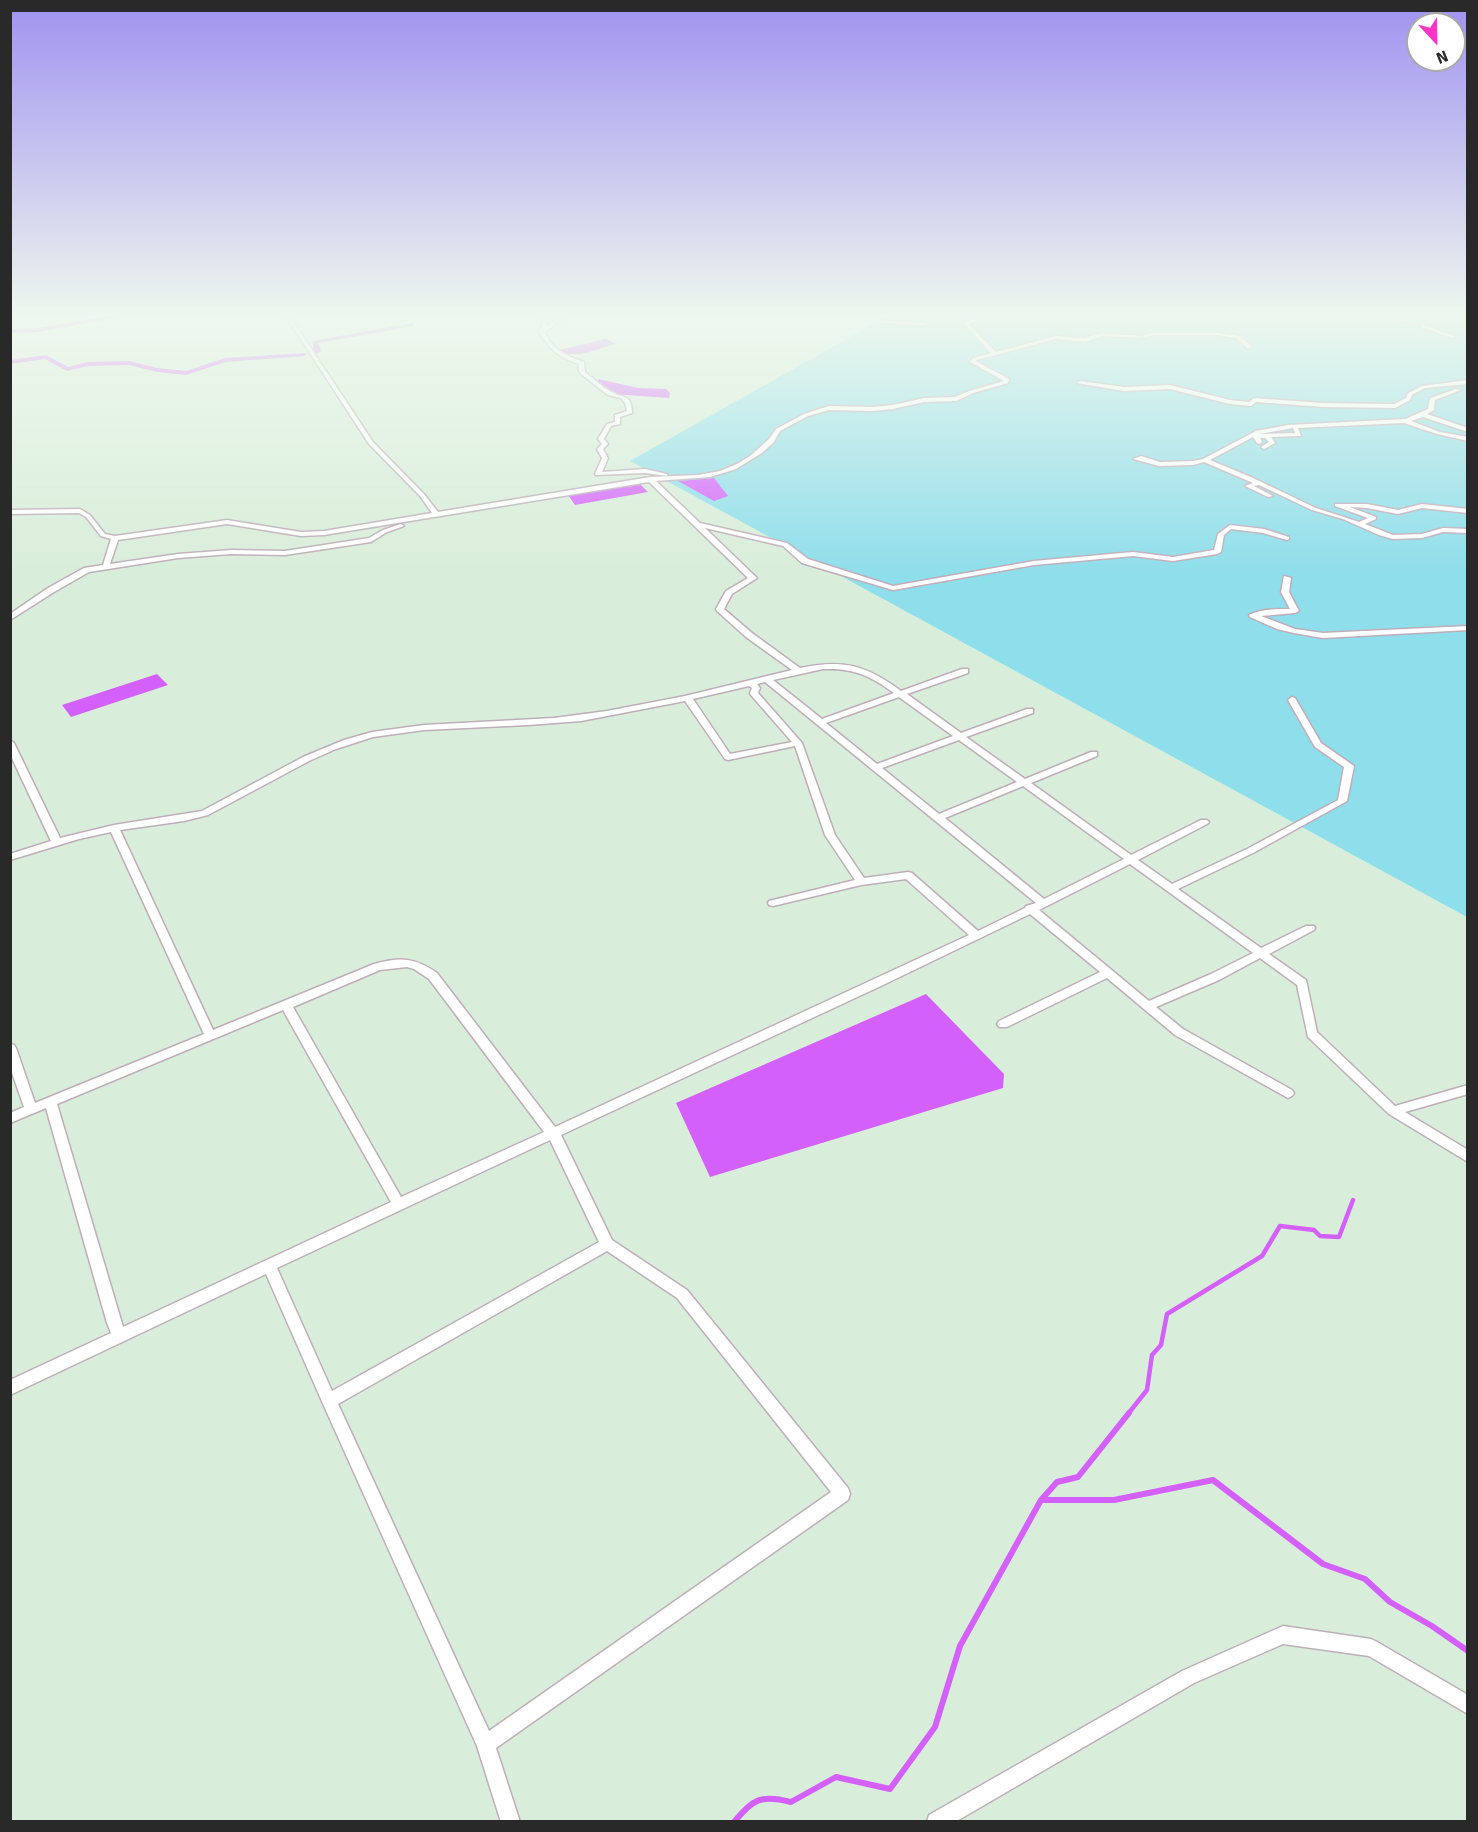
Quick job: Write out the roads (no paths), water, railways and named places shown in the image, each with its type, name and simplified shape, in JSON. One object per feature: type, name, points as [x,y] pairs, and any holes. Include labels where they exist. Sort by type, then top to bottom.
[{"type":"street","points":[[343,400],[371,443],[422,495],[437,515]]},
{"type":"street","points":[[625,400],[630,412],[617,416],[618,423],[609,425],[607,432],[603,435],[604,444],[600,449],[604,458],[598,474],[645,471],[670,478]]},
{"type":"street","points":[[10,512],[80,511],[88,516],[103,536],[115,538],[227,522],[301,534],[324,533],[650,479],[709,475],[735,467],[777,437],[778,430],[806,415],[824,409],[884,408],[922,400]]},
{"type":"street","points":[[1224,400],[1251,404],[1254,400]]},
{"type":"street","points":[[1269,400],[1395,406],[1405,400]]},
{"type":"street","points":[[1281,400],[1286,403]]},
{"type":"street","points":[[1405,422],[1431,410],[1432,400]]},
{"type":"street","points":[[1423,415],[1467,430]]},
{"type":"street","points":[[1136,459],[1141,458],[1160,464],[1193,463],[1205,460],[1256,433],[1295,427],[1405,422],[1467,439]]},
{"type":"street","points":[[1259,442],[1256,436],[1299,435],[1295,427]]},
{"type":"street","points":[[1264,447],[1272,443],[1266,435]]},
{"type":"street","points":[[1205,460],[1314,509],[1345,518],[1393,537],[1422,536],[1443,530],[1467,531]]},
{"type":"street","points":[[650,479],[753,578],[729,593],[720,609],[749,635],[798,671]]},
{"type":"street","points":[[1259,483],[1248,486],[1271,496]]},
{"type":"street","points":[[1358,525],[1374,518],[1337,505],[1367,506],[1398,512],[1422,506],[1467,511]]},
{"type":"street","points":[[10,618],[51,590],[87,570],[106,565],[231,552],[285,554],[371,540],[385,531],[437,515]]},
{"type":"street","points":[[700,525],[785,544],[805,561],[893,588],[1034,563],[1133,554],[1173,559],[1198,557],[1217,552],[1221,534],[1230,527],[1249,531],[1267,531],[1273,536],[1287,538]]},
{"type":"street","points":[[106,565],[115,538]]},
{"type":"street","points":[[1287,578],[1285,592],[1295,611],[1254,615],[1281,628],[1310,634],[1353,636],[1366,633],[1467,628]]},
{"type":"street","points":[[10,857],[114,828],[205,813],[301,761],[347,742],[380,734],[430,727],[551,721],[607,715],[688,699],[798,671],[826,666],[857,669],[868,672],[900,694],[1302,983],[1312,1034],[1393,1110],[1467,1157]]},
{"type":"street","points":[[826,720],[965,671]]},
{"type":"street","points":[[766,679],[1036,906],[1108,973],[1179,1032],[1288,1093]]},
{"type":"street","points":[[751,683],[756,688],[754,693],[798,743],[830,835],[861,882]]},
{"type":"street","points":[[688,699],[728,757],[798,743]]},
{"type":"street","points":[[1170,889],[1250,851],[1342,801],[1349,766],[1318,745],[1292,700]]},
{"type":"street","points":[[880,766],[1030,711]]},
{"type":"street","points":[[10,744],[57,843]]},
{"type":"street","points":[[942,816],[1094,754]]},
{"type":"street","points":[[10,1388],[269,1265],[818,1011],[1204,822]]},
{"type":"street","points":[[114,828],[210,1035]]},
{"type":"street","points":[[773,903],[861,882],[908,875],[976,934]]},
{"type":"street","points":[[1148,1006],[1215,978],[1310,928]]},
{"type":"street","points":[[10,1118],[378,967],[401,962],[417,964],[433,976],[557,1139],[607,1244],[682,1294],[842,1494],[486,1743]]},
{"type":"street","points":[[1003,1024],[1108,973]]},
{"type":"street","points":[[286,1005],[399,1205]]},
{"type":"street","points":[[10,1048],[31,1110]]},
{"type":"street","points":[[1393,1110],[1467,1089]]},
{"type":"street","points":[[50,1102],[114,1323],[120,1336]]},
{"type":"street","points":[[329,1401],[607,1244]]},
{"type":"street","points":[[269,1265],[486,1743],[511,1821]]},
{"type":"street","points":[[936,1821],[1188,1677],[1283,1635],[1371,1648],[1467,1704]]},
{"type":"waterway","points":[[1128,1414],[1147,1390],[1152,1355],[1161,1345],[1167,1314],[1262,1256],[1280,1226],[1314,1230],[1320,1236],[1339,1237],[1353,1200]]},
{"type":"waterway","points":[[1041,1500],[1057,1482],[1078,1477],[1129,1413]]},
{"type":"waterway","points":[[1041,1500],[1114,1500],[1213,1480],[1323,1564],[1365,1579],[1390,1602],[1432,1626],[1468,1651]]},
{"type":"waterway","points":[[734,1822],[758,1800],[772,1799],[791,1802],[836,1777],[890,1789],[935,1727],[960,1646],[1041,1500]]}]
